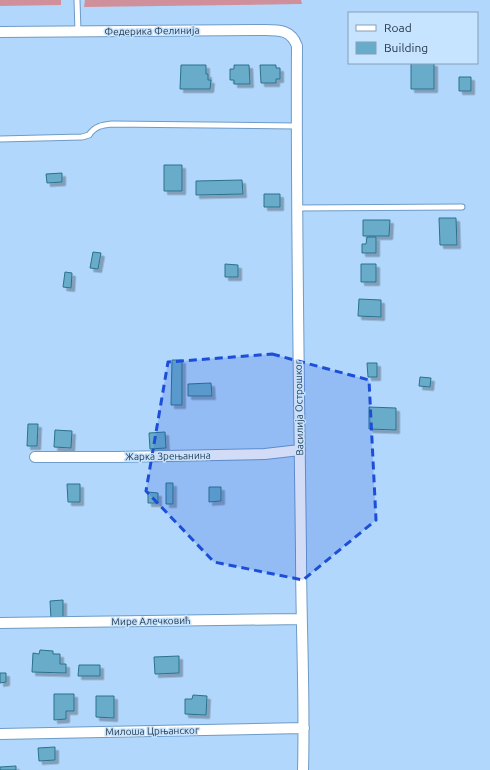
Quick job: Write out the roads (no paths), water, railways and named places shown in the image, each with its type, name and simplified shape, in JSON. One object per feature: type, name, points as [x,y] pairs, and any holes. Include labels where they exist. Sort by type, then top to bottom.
[{"type":"street","name":"Федерика Фелинија","points":[[0,32],[271,30],[281,31],[290,35],[294,39],[297,46]]},
{"type":"street","name":"Василија Острошког","points":[[297,46],[296,208],[301,619],[304,728],[303,770]]},
{"type":"street","name":"Жарка Зрењанина","points":[[35,457],[265,454],[300,450]]},
{"type":"street","name":"Мире Алечковић","points":[[0,623],[301,619]]},
{"type":"street","name":"Милоша Црњанског","points":[[0,734],[304,728]]},
{"type":"lane","points":[[77,0],[78,32]]},
{"type":"lane","points":[[0,139],[82,137],[89,135],[94,128],[112,124],[297,126]]},
{"type":"lane","points":[[296,208],[462,208]]}]
